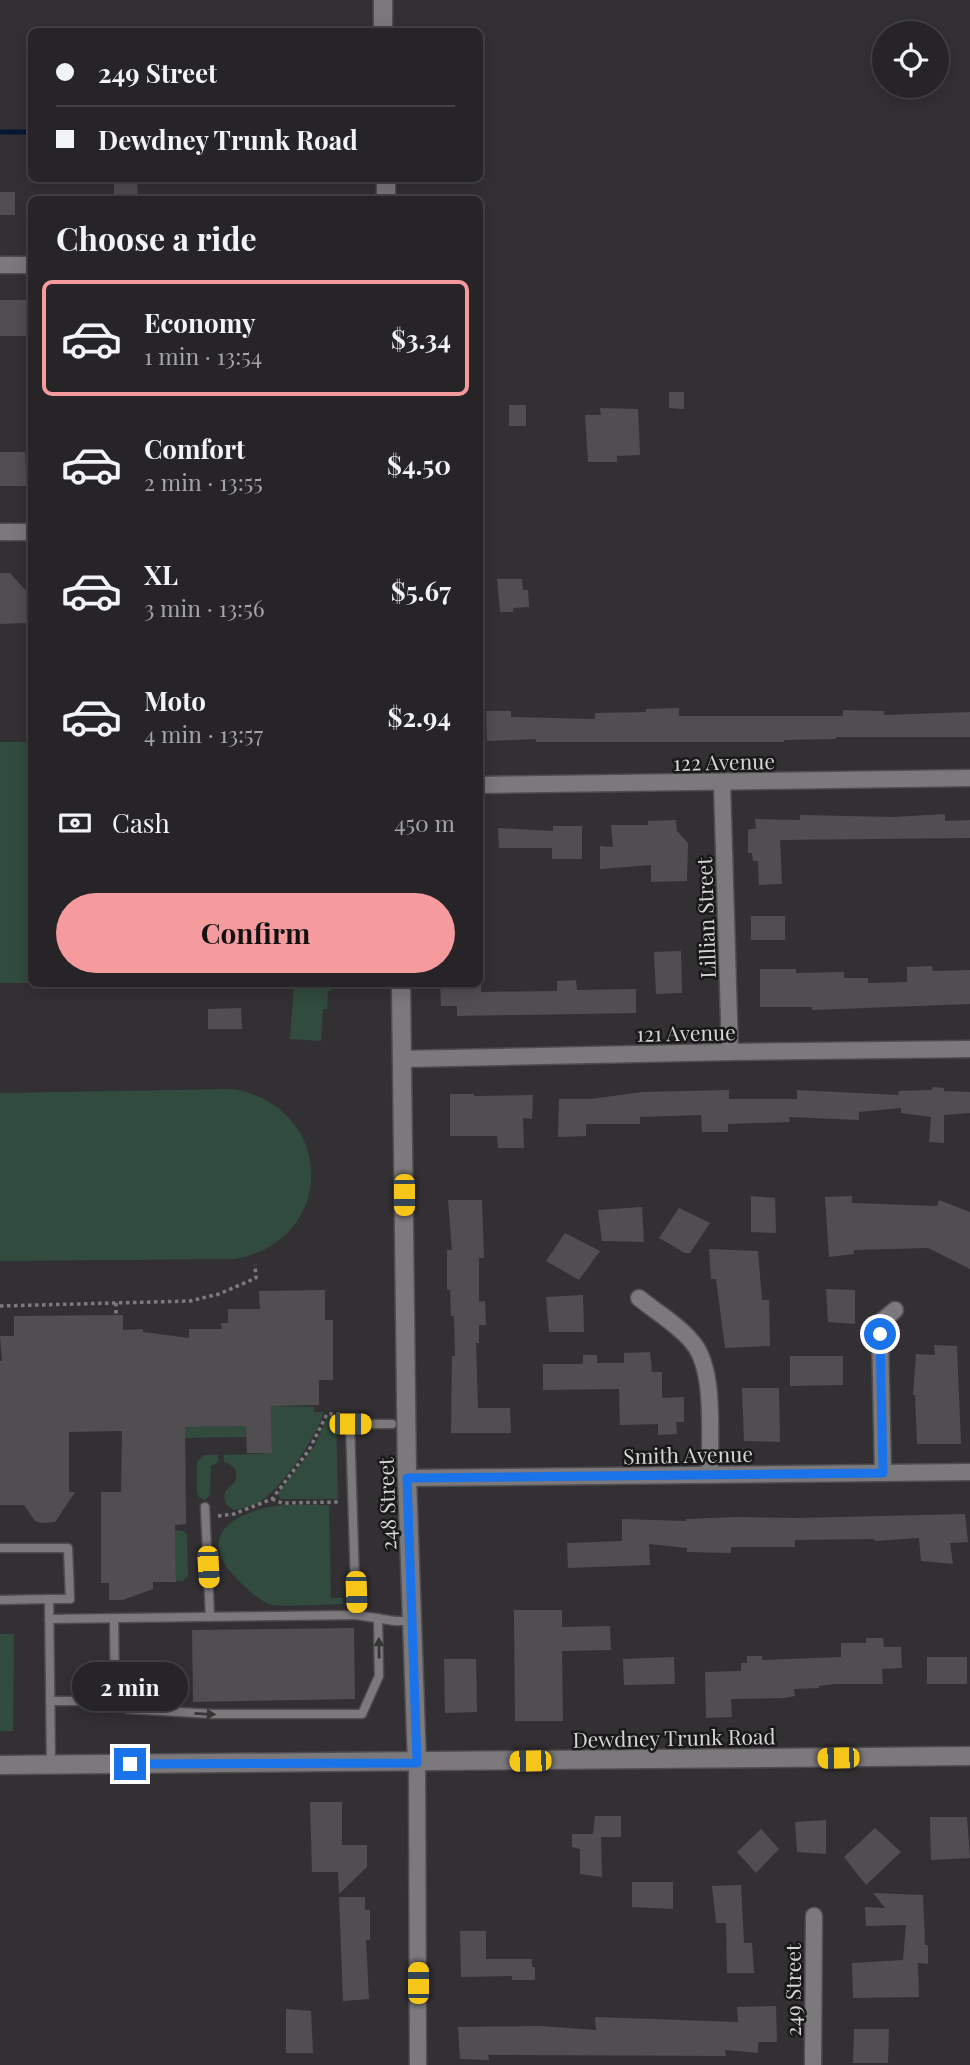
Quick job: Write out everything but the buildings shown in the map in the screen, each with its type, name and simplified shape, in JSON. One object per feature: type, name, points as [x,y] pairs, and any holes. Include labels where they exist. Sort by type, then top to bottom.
[{"type":"main road","points":[[383,0],[383,28]]},
{"type":"main road","name":"248 Street","points":[[401,987],[407,1478],[417,1763]]},
{"type":"main road","name":"Dewdney Trunk Road","points":[[0,1765],[970,1756]]},
{"type":"street","points":[[0,265],[28,265]]},
{"type":"street","points":[[0,532],[28,532]]},
{"type":"street","name":"122 Avenue","points":[[483,785],[970,778]]},
{"type":"street","name":"Lillian Street","points":[[722,783],[730,1052]]},
{"type":"street","name":"121 Avenue","points":[[403,1059],[970,1049]]},
{"type":"street","points":[[639,1298],[692,1341],[703,1357],[708,1378],[710,1475]]},
{"type":"street","points":[[883,1473],[880,1334],[882,1321],[895,1310]]},
{"type":"street","name":"Smith Avenue","points":[[407,1478],[970,1472]]},
{"type":"street","name":"248 Street","points":[[417,1763],[418,2065]]},
{"type":"street","name":"249 Street","points":[[813,2065],[814,1916]]},
{"type":"lane","points":[[356,1615],[350,1424],[392,1424]]},
{"type":"lane","points":[[205,1507],[210,1617]]},
{"type":"lane","points":[[0,1548],[68,1548],[70,1599],[0,1600]]},
{"type":"lane","points":[[49,1599],[51,1765]]},
{"type":"lane","points":[[49,1619],[356,1615],[412,1621]]},
{"type":"lane","points":[[114,1618],[115,1701]]},
{"type":"lane","points":[[50,1701],[115,1701],[128,1709],[213,1714],[362,1714],[379,1676],[378,1618]]},
{"type":"path","points":[[0,1306],[190,1301],[219,1294],[256,1278],[255,1265]]},
{"type":"path","points":[[116,1303],[116,1315]]},
{"type":"path","points":[[205,1518],[234,1514],[272,1499],[309,1450],[327,1414],[342,1415],[350,1424]]},
{"type":"path","points":[[272,1499],[282,1503],[352,1502]]},
{"type":"green space","points":[[0,742],[28,742],[28,983],[0,983]]},
{"type":"green space","points":[[294,987],[331,987],[331,991],[328,991],[327,1009],[323,1009],[321,1041],[290,1039]]},
{"type":"green space","points":[[233,1089],[267,1101],[291,1120],[306,1146],[311,1174],[307,1202],[293,1227],[269,1247],[235,1259],[0,1261],[0,1093]]},
{"type":"green space","points":[[271,1406],[314,1407],[314,1412],[323,1412],[308,1445],[272,1492],[258,1503],[234,1510],[227,1505],[225,1495],[235,1482],[236,1472],[224,1462],[224,1455],[272,1453]]},
{"type":"green space","points":[[328,1416],[336,1416],[338,1499],[280,1499],[278,1493],[314,1447]]},
{"type":"green space","points":[[246,1426],[246,1437],[180,1438],[180,1427]]},
{"type":"green space","points":[[204,1455],[218,1455],[218,1462],[211,1466],[210,1495],[205,1500],[197,1493],[197,1462]]},
{"type":"green space","points":[[283,1505],[329,1505],[331,1598],[343,1598],[343,1604],[268,1604],[238,1580],[225,1564],[219,1550],[220,1537],[226,1527],[250,1512]]},
{"type":"green space","points":[[175,1530],[184,1531],[187,1535],[188,1575],[183,1581],[176,1581]]},
{"type":"green space","points":[[0,1634],[14,1634],[13,1731],[0,1731]]},
{"type":"waterway","points":[[0,132],[28,132]]},
{"type":"route","points":[[130,1764],[417,1763],[407,1478],[883,1473],[880,1334]]}]
